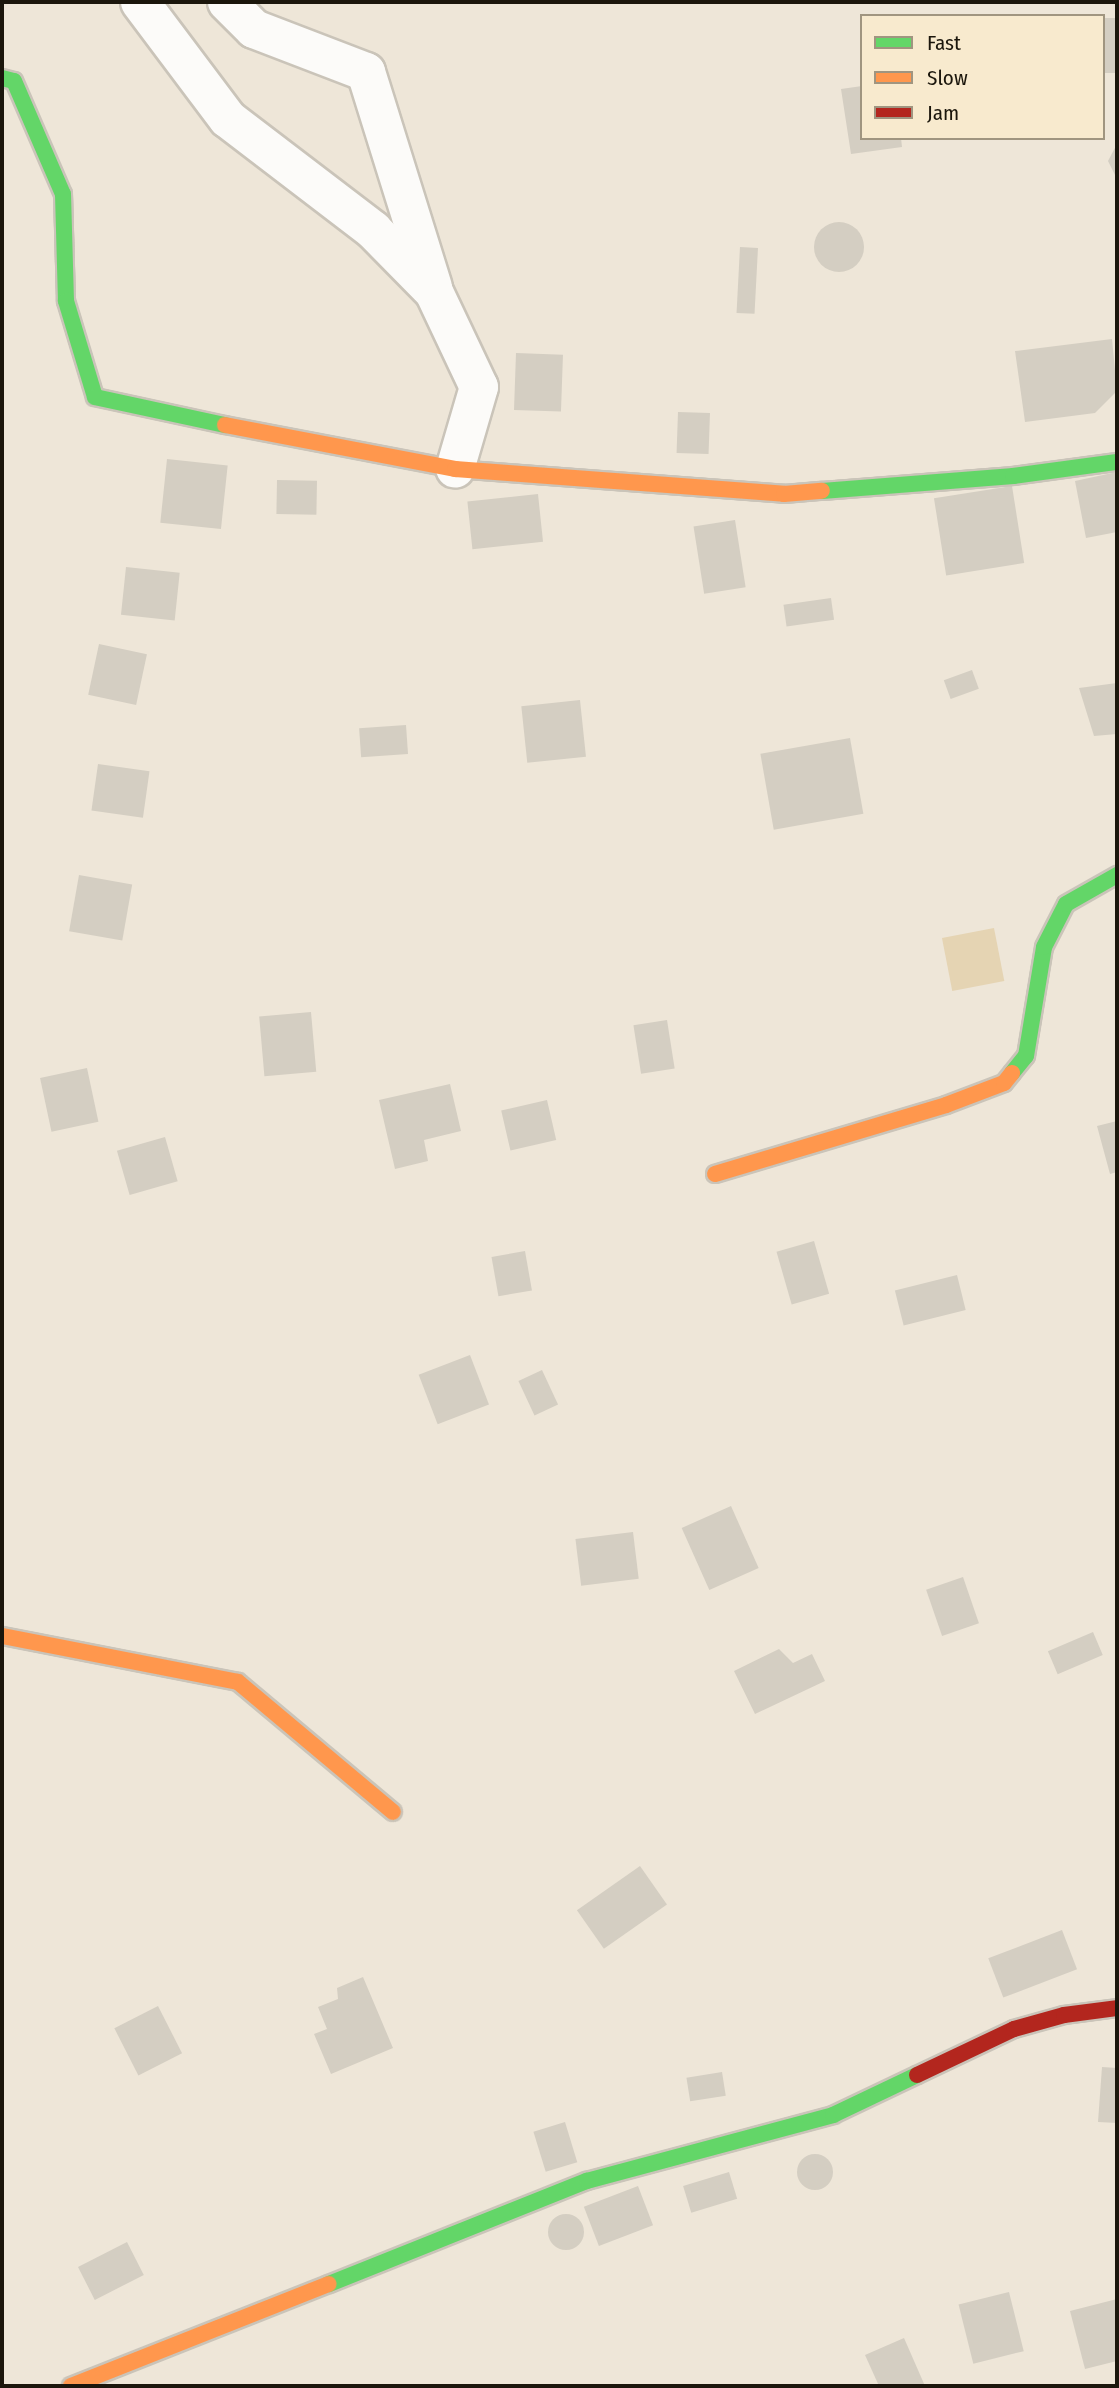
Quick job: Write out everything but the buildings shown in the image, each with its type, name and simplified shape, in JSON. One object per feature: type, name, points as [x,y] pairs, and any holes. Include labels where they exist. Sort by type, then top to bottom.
[{"type":"street","points":[[140,2],[228,119],[373,230],[434,292]]},
{"type":"street","points":[[227,2],[254,29],[366,72],[434,292],[479,387],[455,469]]},
{"type":"street","points":[[2,78],[14,81],[63,194],[66,301],[95,397],[297,441],[455,469],[784,494],[1013,476],[1117,462]]},
{"type":"street","points":[[716,1174],[946,1105],[1004,1083],[1026,1056],[1044,947],[1066,904],[1117,875]]},
{"type":"street","points":[[2,1636],[238,1682],[393,1812]]},
{"type":"street","points":[[71,2386],[587,2181],[833,2115],[1014,2029],[1064,2015],[1117,2008]]},
{"type":"shaded area","points":[[994,928],[1004,981],[952,991],[942,938]]},
{"type":"traffic: fast","points":[[2,78],[14,81],[63,194],[66,301],[95,397],[225,425]]},
{"type":"traffic: fast","points":[[822,491],[1013,476],[1117,462]]},
{"type":"traffic: fast","points":[[1012,1073],[1026,1056],[1044,947],[1066,904],[1117,875]]},
{"type":"traffic: fast","points":[[329,2284],[587,2181],[833,2115],[917,2075]]},
{"type":"traffic: slow","points":[[225,425],[455,469],[784,494],[822,491]]},
{"type":"traffic: slow","points":[[715,1174],[946,1105],[1004,1083],[1012,1073]]},
{"type":"traffic: slow","points":[[2,1636],[238,1682],[393,1812]]},
{"type":"traffic: slow","points":[[71,2386],[329,2284]]},
{"type":"traffic: jam","points":[[917,2075],[1014,2029],[1064,2015],[1117,2008]]}]
